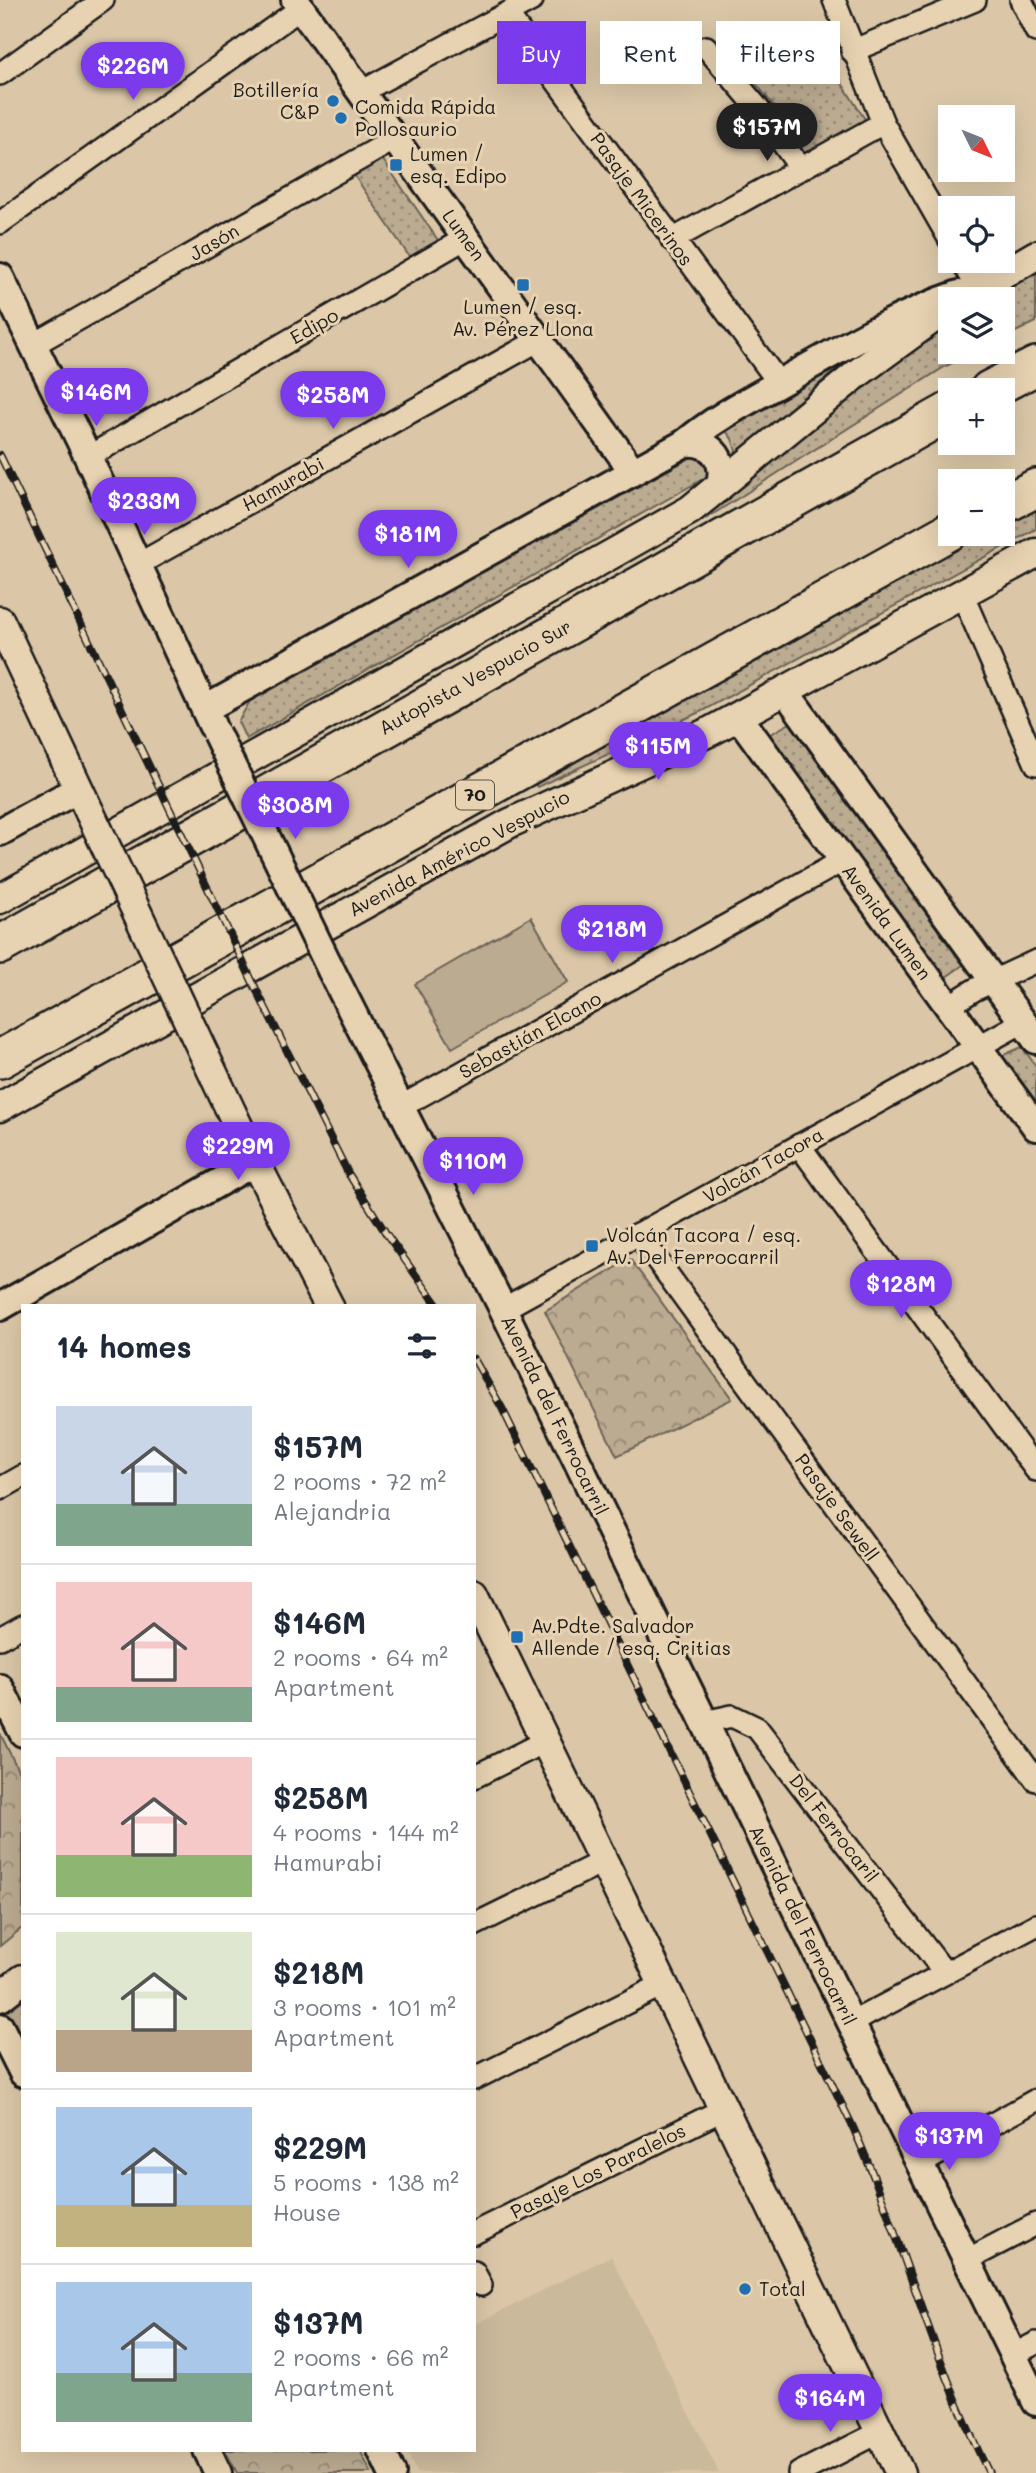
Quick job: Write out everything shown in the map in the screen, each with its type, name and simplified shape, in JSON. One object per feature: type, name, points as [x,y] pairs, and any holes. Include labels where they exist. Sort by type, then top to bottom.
[{"type":"highway","points":[[1012,378],[1036,366]]},
{"type":"highway","name":"Autopista Vespucio Sur","points":[[0,945],[938,418]]},
{"type":"highway","points":[[1015,499],[1036,488]]},
{"type":"highway","name":"70","points":[[0,1059],[938,538]]},
{"type":"main road","points":[[981,287],[1036,255]]},
{"type":"main road","points":[[0,899],[691,510],[858,373],[938,315]]},
{"type":"main road","name":"Avenida Américo Vespucio","points":[[0,1107],[510,823],[739,716],[1036,553]]},
{"type":"main road","points":[[0,621],[255,1162],[326,1304]]},
{"type":"main road","points":[[478,1610],[900,2473]]},
{"type":"main road","points":[[0,1997],[21,1981]]},
{"type":"street","points":[[0,74],[103,0]]},
{"type":"street","points":[[361,92],[532,0]]},
{"type":"street","points":[[834,0],[852,51],[883,123],[938,219]]},
{"type":"street","points":[[852,51],[975,0]]},
{"type":"street","points":[[1021,0],[1036,31]]},
{"type":"street","points":[[0,223],[298,4]]},
{"type":"street","name":"Lumen","points":[[298,4],[632,470]]},
{"type":"street","name":"Pasaje Micerinos","points":[[507,14],[779,383]]},
{"type":"street","points":[[706,47],[757,107],[801,169]]},
{"type":"street","points":[[672,240],[883,123]]},
{"type":"street","name":"Jasón","points":[[33,345],[395,139]]},
{"type":"street","name":"Edipo","points":[[88,457],[466,238]]},
{"type":"street","name":"Avenida del Ferrocarril","points":[[0,277],[331,970],[503,1309],[967,2260],[1024,2349],[1036,2402]]},
{"type":"street","points":[[211,721],[632,470],[685,443],[719,416],[887,323],[938,305]]},
{"type":"street","name":"Hamurabi","points":[[136,565],[539,340]]},
{"type":"street","points":[[685,443],[703,444],[717,455],[723,471],[718,489]]},
{"type":"street","points":[[962,594],[1036,764]]},
{"type":"street","points":[[785,691],[1029,1031]]},
{"type":"street","name":"Avenida Lumen","points":[[739,716],[1036,1127]]},
{"type":"street","points":[[0,832],[84,801]]},
{"type":"street","name":"Sebastián Elcano","points":[[402,1106],[842,861]]},
{"type":"street","points":[[949,1006],[1036,961]]},
{"type":"street","name":"Volcán Tacora","points":[[503,1309],[977,1046],[1029,1031]]},
{"type":"street","points":[[799,1145],[1036,1470]]},
{"type":"street","points":[[0,1307],[255,1162]]},
{"type":"street","name":"Pasaje Sewell","points":[[638,1234],[1036,1780]]},
{"type":"street","points":[[0,1489],[21,1477]]},
{"type":"street","points":[[0,1639],[21,1626]]},
{"type":"street","points":[[0,1688],[21,1729]]},
{"type":"street","name":"Del Ferrocaril","points":[[704,1722],[732,1716],[757,1728],[945,1973]]},
{"type":"street","points":[[476,1776],[544,1742]]},
{"type":"street","points":[[476,1924],[602,1862]]},
{"type":"street","points":[[851,2023],[1036,1925]]},
{"type":"street","points":[[476,2078],[662,1985]]},
{"type":"street","points":[[0,2027],[21,2069]]},
{"type":"street","points":[[920,2164],[1036,2100]]},
{"type":"street","name":"Pasaje Los Paralelos","points":[[476,2232],[722,2110]]},
{"type":"street","points":[[967,2260],[1036,2224]]},
{"type":"street","points":[[799,2473],[880,2432]]},
{"type":"street","points":[[208,2452],[218,2473]]},
{"type":"street","points":[[382,2452],[393,2473]]},
{"type":"shaded area","points":[[611,2256],[719,2473],[417,2473],[407,2452],[476,2452],[476,2324]]},
{"type":"green space","points":[[840,80],[866,121],[805,154],[757,84],[840,84]]},
{"type":"green space","points":[[381,157],[442,246],[415,265],[354,175]]},
{"type":"green space","points":[[1036,269],[1036,322],[1015,332],[1015,287],[1005,287]]},
{"type":"green space","points":[[938,329],[938,364],[950,364],[707,518],[708,512],[875,371]]},
{"type":"green space","points":[[848,359],[737,454],[732,439],[724,428]]},
{"type":"green space","points":[[697,454],[706,460],[708,476],[246,739],[238,722],[250,701]]},
{"type":"green space","points":[[1036,503],[1036,529],[1015,540],[1015,513]]},
{"type":"green space","points":[[951,546],[1005,546],[702,711],[537,787],[532,779],[869,588]]},
{"type":"green space","points":[[790,723],[963,965],[946,977],[767,736]]},
{"type":"green space","points":[[531,917],[568,982],[452,1048],[415,984]]},
{"type":"green space","points":[[1022,1047],[1036,1066],[1036,1107],[999,1057]]},
{"type":"green space","points":[[630,1259],[732,1399],[617,1456],[545,1311]]},
{"type":"green space","points":[[0,1733],[21,1776],[21,1929],[0,1946]]},
{"type":"green space","points":[[21,2001],[21,2045],[5,2013]]},
{"type":"green space","points":[[226,2452],[361,2452],[371,2473],[237,2473]]},
{"type":"railway","points":[[0,455],[257,991],[348,1173],[387,1235],[437,1304]]},
{"type":"railway","points":[[476,1362],[502,1408],[852,2125],[887,2212],[934,2344],[989,2473]]},
{"type":"place","name":"Botillería C&P","points":[[333,101]]},
{"type":"place","name":"Comida Rápida Pollosaurio","points":[[341,118]]},
{"type":"place","name":"Lumen / esq. Edipo","points":[[396,165]]},
{"type":"place","name":"Lumen / esq. Av. Pérez Llona","points":[[523,285]]},
{"type":"place","name":"Volcán Tacora / esq. Av. Del Ferrocarril","points":[[592,1246]]},
{"type":"place","name":"Av.Pdte. Salvador Allende / esq. Critias","points":[[517,1637]]},
{"type":"place","name":"Total","points":[[745,2289]]}]
